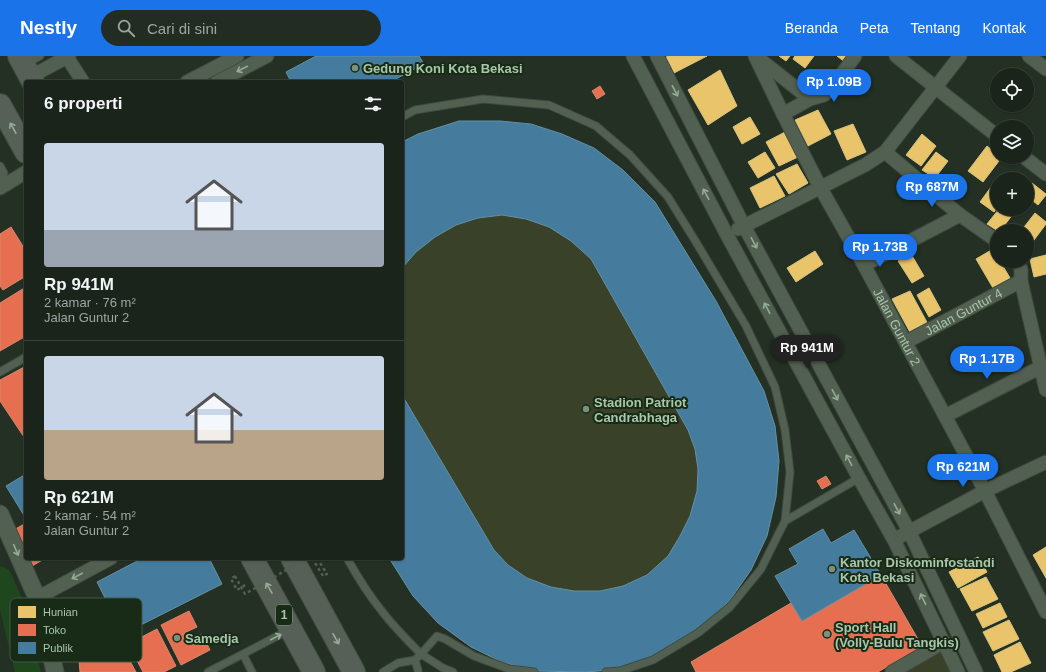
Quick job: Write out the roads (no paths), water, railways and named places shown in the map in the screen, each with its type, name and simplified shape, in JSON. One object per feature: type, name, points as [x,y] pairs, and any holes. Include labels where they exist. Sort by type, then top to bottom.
[{"type":"highway","points":[[0,105],[24,148]]},
{"type":"highway","name":"1","points":[[253,560],[314,672]]},
{"type":"highway","points":[[293,560],[354,672]]},
{"type":"street","points":[[191,80],[237,56]]},
{"type":"street","points":[[221,80],[267,56]]},
{"type":"street","points":[[633,56],[727,235],[894,540],[958,672]]},
{"type":"street","points":[[657,56],[744,226],[909,531],[976,672]]},
{"type":"street","points":[[755,56],[810,99]]},
{"type":"street","name":"Jalan Guntur 2","points":[[755,56],[820,187],[906,342],[985,491],[1046,612]]},
{"type":"street","points":[[783,114],[810,99],[824,95],[834,85],[856,56]]},
{"type":"street","points":[[896,56],[990,130]]},
{"type":"street","points":[[727,235],[865,164],[885,152],[960,56]]},
{"type":"street","points":[[1029,56],[1045,66]]},
{"type":"street","points":[[29,67],[68,57],[82,80]]},
{"type":"street","points":[[885,152],[960,215],[990,236]]},
{"type":"street","points":[[1033,164],[1046,174]]},
{"type":"street","points":[[0,188],[24,173]]},
{"type":"street","points":[[864,265],[960,215]]},
{"type":"street","points":[[1020,268],[1021,281],[1046,390]]},
{"type":"street","name":"Jalan Guntur 4","points":[[906,342],[1021,281]]},
{"type":"street","points":[[945,416],[1041,367]]},
{"type":"street","points":[[894,540],[985,491],[1046,462]]},
{"type":"street","points":[[0,514],[36,598],[107,560]]},
{"type":"street","points":[[892,672],[944,642]]},
{"type":"street","points":[[53,662],[55,672]]},
{"type":"lane","points":[[404,116],[414,110],[482,99],[549,105],[596,126],[630,154],[668,197],[746,326],[775,387],[785,430],[790,472],[785,521],[761,569],[730,606],[698,633],[653,660],[620,671],[606,672]]},
{"type":"lane","points":[[0,166],[4,173],[0,181]]},
{"type":"lane","points":[[0,372],[24,358]]},
{"type":"lane","points":[[785,521],[859,478]]},
{"type":"lane","points":[[348,560],[380,610],[402,635],[421,654],[443,668],[453,672]]},
{"type":"lane","points":[[208,672],[291,629]]},
{"type":"lane","points":[[383,672],[398,663],[415,660],[437,636],[445,638],[474,656],[510,669],[534,672]]},
{"type":"lane","points":[[243,654],[252,672]]},
{"type":"lane","points":[[415,660],[418,672]]},
{"type":"waterway","points":[[0,579],[10,602]]},
{"type":"waterway","points":[[26,662],[28,672]]},
{"type":"place","name":"Gedung Koni Kota Bekasi","points":[[355,68]]},
{"type":"place","name":"Stadion Patriot Candrabhaga","points":[[586,409]]},
{"type":"place","name":"Kantor Diskominfostandi Kota Bekasi","points":[[832,569]]},
{"type":"place","name":"Sport Hall (Volly-Bulu Tangkis)","points":[[827,634]]},
{"type":"place","name":"Samedja","points":[[177,638]]}]
